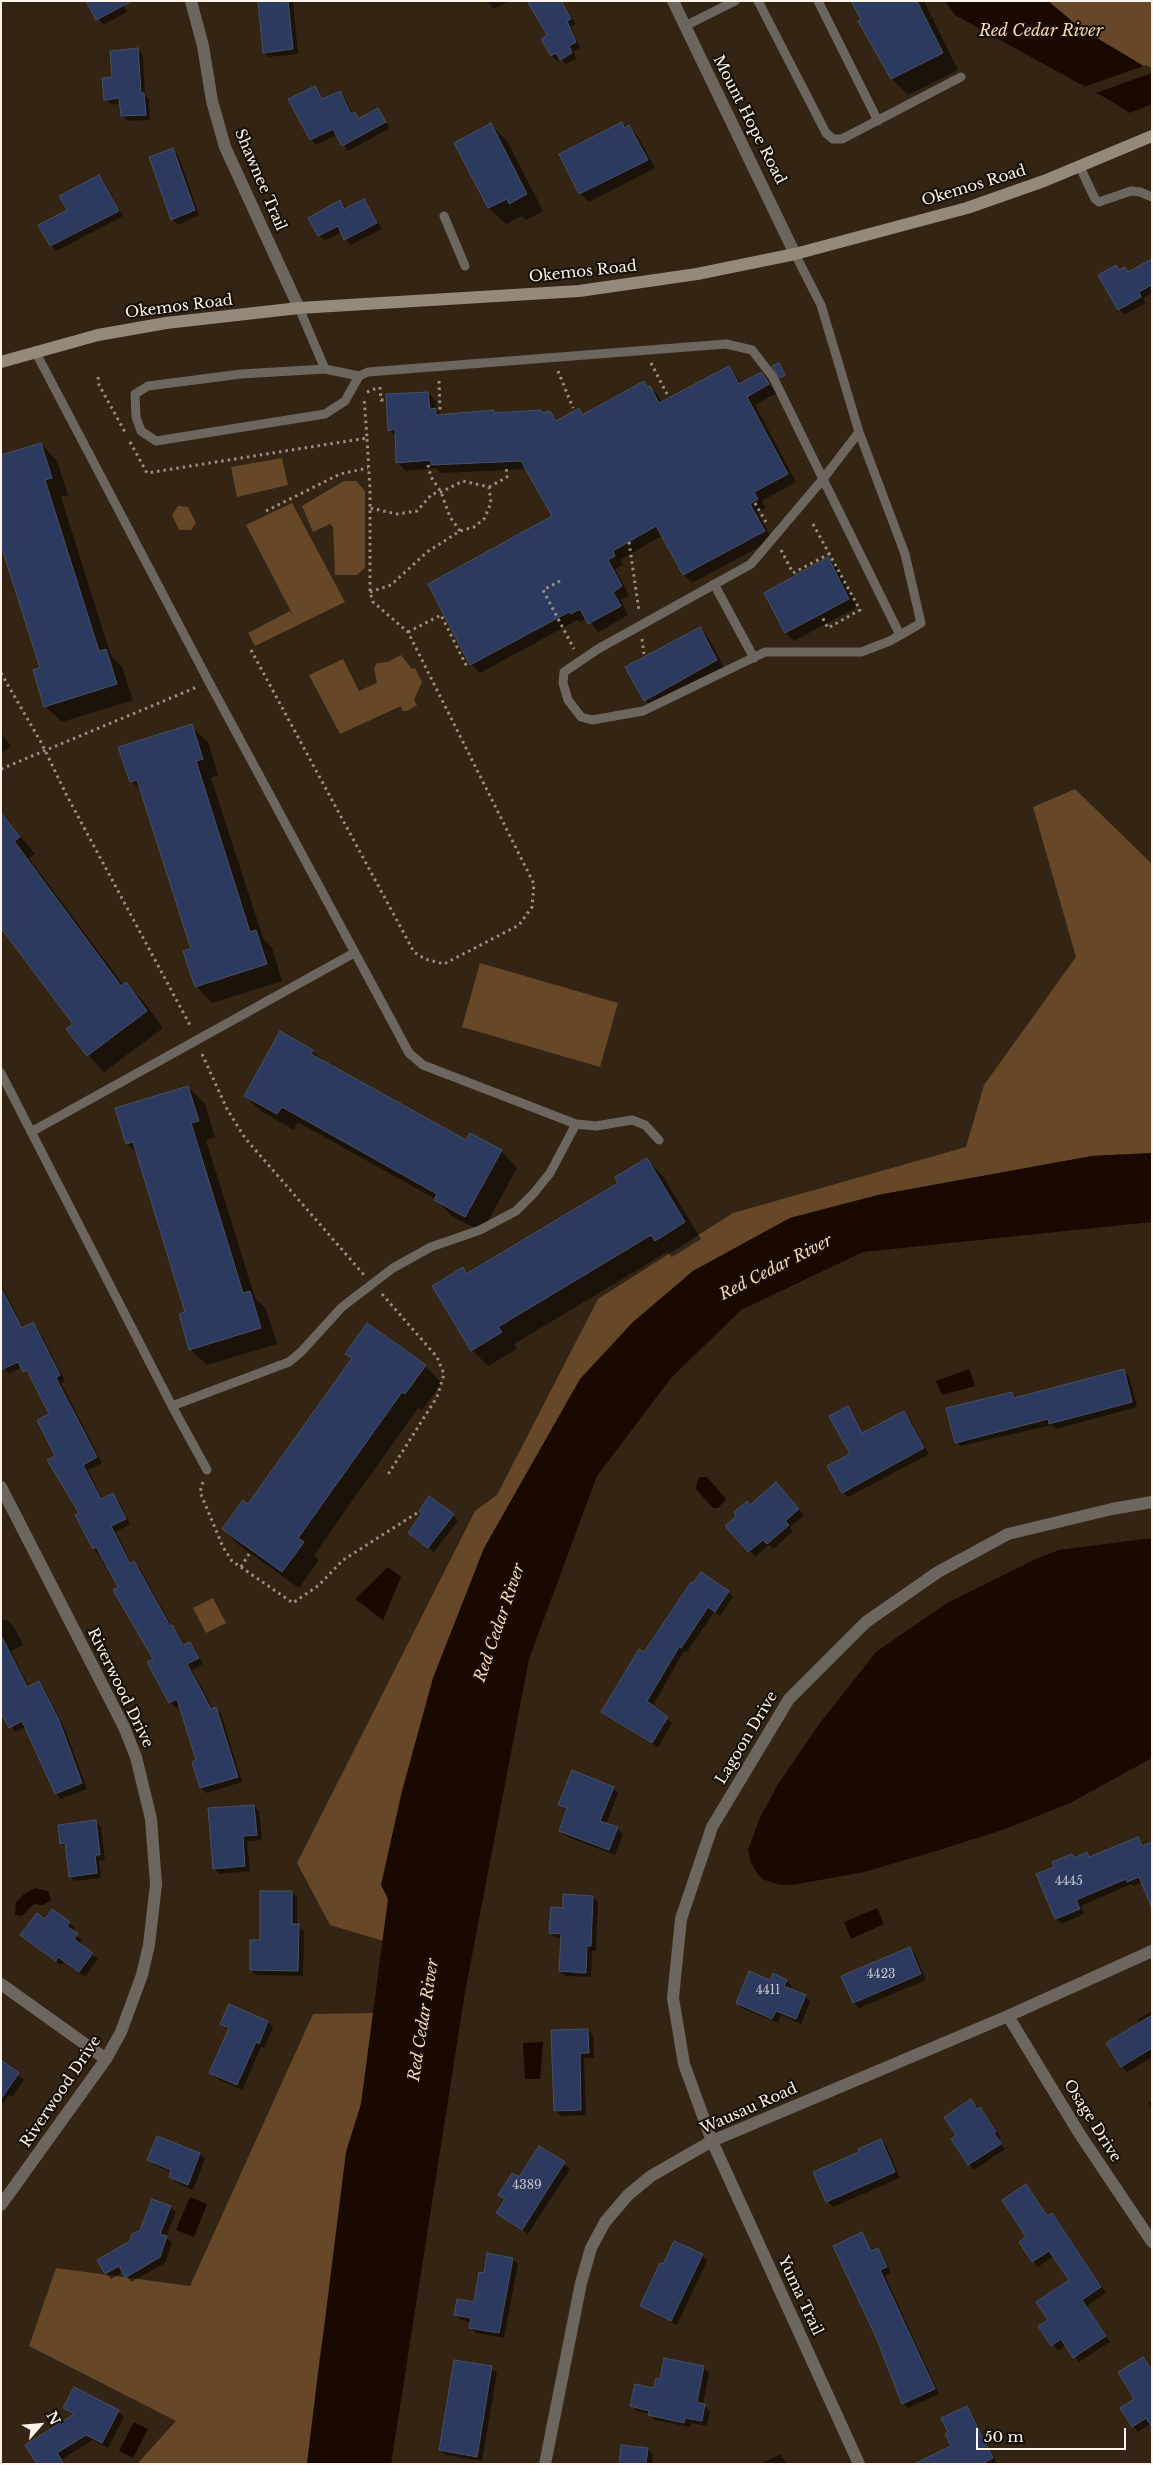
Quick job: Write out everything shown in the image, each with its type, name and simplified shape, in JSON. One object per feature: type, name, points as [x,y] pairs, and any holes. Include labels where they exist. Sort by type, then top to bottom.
[{"type":"main road","name":"Okemos Road","points":[[1,362],[35,351],[132,329],[299,308],[579,291],[697,274],[795,254],[967,208],[1080,167],[1152,136]]},
{"type":"street","name":"Shawnee Trail","points":[[191,1],[203,46],[212,101],[225,147],[299,308]]},
{"type":"street","name":"Mount Hope Road","points":[[673,1],[795,254]]},
{"type":"street","name":"Riverwood Drive","points":[[1,1487],[124,1727],[145,1788],[151,1819],[156,1884],[149,1945],[132,2004],[106,2059],[1,2205]]},
{"type":"street","name":"Lagoon Drive","points":[[712,2141],[684,2064],[673,1998],[681,1919],[712,1827],[788,1699],[866,1622],[938,1572],[1008,1534],[1112,1509],[1152,1502]]},
{"type":"street","name":"Wausau Road","points":[[545,2464],[581,2283],[591,2248],[605,2222],[628,2195],[651,2176],[712,2141],[1008,2016],[1152,1951]]},
{"type":"street","points":[[1,1984],[106,2059]]},
{"type":"street","name":"Osage Drive","points":[[1008,2016],[1079,2133],[1152,2242]]},
{"type":"street","name":"Yuma Trail","points":[[712,2141],[859,2464]]},
{"type":"lane","points":[[685,26],[735,1]]},
{"type":"lane","points":[[758,1],[828,137],[842,139],[962,77]]},
{"type":"lane","points":[[818,1],[878,121]]},
{"type":"lane","points":[[1080,167],[1095,198],[1099,202],[1131,191],[1140,192],[1152,197]]},
{"type":"lane","points":[[444,216],[465,266]]},
{"type":"lane","points":[[795,254],[821,305],[859,432],[905,554],[921,623],[900,635],[861,652],[765,652],[643,712],[592,720],[581,717],[568,700],[563,683],[564,672],[580,660],[750,564],[823,479],[859,432]]},
{"type":"lane","points":[[299,308],[325,370]]},
{"type":"lane","points":[[359,376],[345,401],[325,414],[156,440],[141,431],[136,417],[135,394],[148,386],[241,374],[325,370],[359,376],[368,372],[442,364],[726,344],[752,350],[773,377],[900,635]]},
{"type":"lane","points":[[35,351],[208,682],[354,953],[404,1044],[416,1061],[576,1124],[610,1125],[632,1120],[646,1125],[659,1140]]},
{"type":"lane","points":[[714,584],[754,658]]},
{"type":"lane","points":[[31,1132],[354,953]]},
{"type":"lane","points":[[1,1073],[172,1406],[207,1470]]},
{"type":"lane","points":[[172,1406],[289,1362],[301,1352],[342,1307],[393,1268],[431,1247],[480,1230],[516,1211],[534,1193],[550,1172],[576,1124]]},
{"type":"path","points":[[642,363],[661,361]]},
{"type":"path","points":[[651,362],[667,394]]},
{"type":"path","points":[[548,372],[567,370]]},
{"type":"path","points":[[558,371],[574,408]]},
{"type":"path","points":[[98,377],[99,385],[147,473],[367,438]]},
{"type":"path","points":[[430,382],[449,380]]},
{"type":"path","points":[[439,381],[440,410]]},
{"type":"path","points":[[251,650],[414,952],[425,959],[444,964],[519,925],[532,907],[534,884],[408,632],[373,602],[370,592],[370,508],[364,397],[366,392],[385,386]]},
{"type":"path","points":[[380,387],[380,400],[386,400]]},
{"type":"path","points":[[428,465],[434,485],[441,492],[450,517],[460,531]]},
{"type":"path","points":[[370,508],[396,514],[417,511],[432,494],[441,492],[464,481],[489,487],[507,477],[506,465]]},
{"type":"path","points":[[266,511],[340,474],[368,468]]},
{"type":"path","points":[[370,592],[400,580],[427,552],[460,531],[474,527],[484,520],[492,503],[489,487]]},
{"type":"path","points":[[813,524],[860,610],[828,628],[821,615]]},
{"type":"path","points":[[629,542],[644,654]]},
{"type":"path","points":[[560,581],[543,590],[580,660]]},
{"type":"path","points":[[408,632],[441,615],[468,669]]},
{"type":"path","points":[[1,769],[208,682]]},
{"type":"path","points":[[387,1476],[437,1397]]},
{"type":"path","points":[[207,1470],[200,1492],[223,1547],[232,1561],[293,1602],[319,1585],[343,1560],[417,1513]]},
{"type":"path","points":[[241,1567],[249,1554]]},
{"type":"shaded area","points":[[1048,1],[1152,1],[1152,71],[1080,28]]},
{"type":"shaded area","points":[[282,458],[288,485],[237,497],[231,467]]},
{"type":"shaded area","points":[[344,481],[356,481],[365,491],[365,568],[357,575],[335,575],[333,527],[330,524],[313,532],[302,506]]},
{"type":"shaded area","points":[[292,503],[345,602],[255,646],[248,633],[290,611],[295,619],[246,525]]},
{"type":"shaded area","points":[[178,506],[188,507],[196,523],[191,530],[179,530],[172,515]]},
{"type":"shaded area","points":[[401,655],[412,669],[415,668],[422,682],[414,700],[417,705],[407,711],[402,711],[401,706],[340,734],[309,675],[343,659],[359,691],[377,683],[374,668],[377,663],[388,662]]},
{"type":"shaded area","points":[[1075,789],[1152,864],[1152,1153],[1092,1156],[878,1195],[790,1218],[693,1271],[632,1323],[390,1943],[330,1925],[297,1863],[475,1511],[497,1495],[598,1299],[733,1213],[966,1147],[984,1085],[1076,957],[1033,807]]},
{"type":"shaded area","points":[[480,963],[618,1003],[600,1067],[462,1027]]},
{"type":"shaded area","points":[[213,1598],[226,1623],[206,1633],[193,1608]]},
{"type":"shaded area","points":[[376,2013],[320,2355],[307,2464],[137,2464],[176,2421],[29,2346],[56,2268],[190,2286],[313,2014]]},
{"type":"water","name":"Red Cedar River","points":[[945,1],[1048,1],[1080,28],[1152,71],[1152,127],[1111,101],[955,15]]},
{"type":"water","points":[[1152,1153],[1152,1222],[863,1252],[741,1310],[671,1378],[597,1476],[529,1659],[465,1992],[391,2464],[307,2464],[346,2152],[361,2104],[388,1899],[381,1885],[402,1791],[433,1678],[484,1548],[580,1379],[632,1323],[693,1271],[790,1218],[878,1195],[1092,1156]]},
{"type":"water","points":[[969,1369],[975,1386],[942,1395],[936,1381]]},
{"type":"water","points":[[700,1477],[707,1477],[726,1499],[718,1508],[713,1508],[696,1489],[697,1481]]},
{"type":"water","points":[[1152,1538],[1152,1758],[1070,1803],[1005,1829],[936,1851],[864,1872],[792,1885],[780,1885],[765,1880],[758,1875],[751,1863],[748,1850],[760,1818],[778,1784],[820,1723],[876,1652],[947,1603],[1038,1558],[1059,1550]]},
{"type":"water","points":[[388,1567],[401,1577],[383,1620],[355,1599]]},
{"type":"water","points":[[35,1888],[48,1891],[51,1900],[43,1905],[34,1904],[22,1916],[15,1915],[16,1902],[24,1894]]},
{"type":"water","points":[[877,1908],[884,1924],[851,1939],[844,1922]]},
{"type":"water","points":[[543,2042],[540,2079],[525,2079],[523,2043]]},
{"type":"water","points":[[190,2197],[207,2204],[194,2237],[176,2230]]},
{"type":"water","points":[[134,2422],[148,2429],[133,2458],[119,2451]]},
{"type":"pier","points":[[1146,65],[1152,68],[1152,73],[1093,94],[1081,88]]},
{"type":"pier","points":[[1152,104],[1152,129],[1127,114]]},
{"type":"building","points":[[86,1],[132,1],[96,20]]},
{"type":"building","points":[[258,1],[288,1],[293,49],[263,53]]},
{"type":"building","points":[[527,1],[561,1],[571,19],[567,21],[576,42],[569,46],[572,53],[560,60],[556,53],[551,56],[541,39],[547,35]]},
{"type":"building","points":[[851,1],[917,1],[943,53],[891,79],[858,21],[861,20]]},
{"type":"building","points":[[138,48],[141,93],[144,93],[146,115],[121,116],[119,98],[104,100],[102,78],[112,77],[110,51]]},
{"type":"building","points":[[315,86],[322,99],[340,91],[351,114],[355,112],[358,119],[378,108],[386,122],[342,146],[333,129],[310,140],[288,99]]},
{"type":"building","points":[[622,122],[624,128],[629,125],[648,160],[579,194],[559,154]]},
{"type":"building","points":[[491,123],[527,194],[509,204],[507,199],[488,208],[454,143]]},
{"type":"building","points":[[173,148],[195,210],[171,220],[149,157]]},
{"type":"building","points":[[99,175],[119,211],[50,246],[38,225],[67,210],[59,196]]},
{"type":"building","points":[[364,199],[377,223],[344,240],[338,226],[318,236],[308,218],[340,200],[344,209]]},
{"type":"building","points":[[1152,259],[1152,285],[1139,292],[1141,297],[1118,310],[1098,275],[1116,265],[1119,270],[1125,267],[1128,272]]},
{"type":"building","points":[[779,363],[785,375],[780,378],[772,366]]},
{"type":"building","points":[[729,366],[739,384],[761,372],[769,384],[747,397],[788,474],[754,492],[758,499],[750,504],[765,531],[683,575],[656,526],[613,551],[615,556],[608,560],[622,586],[613,592],[621,606],[588,624],[580,609],[571,614],[569,612],[470,665],[428,584],[552,516],[521,461],[431,465],[431,460],[396,463],[395,429],[388,431],[386,394],[428,392],[430,409],[436,408],[436,415],[494,410],[494,413],[541,410],[541,413],[550,411],[556,421],[579,408],[582,415],[644,381],[647,387],[650,386],[659,403]]},
{"type":"building","points":[[41,443],[52,478],[45,480],[99,651],[106,649],[117,684],[44,707],[33,670],[40,668],[1,545],[1,455]]},
{"type":"building","points":[[828,557],[849,599],[785,633],[764,593]]},
{"type":"building","points":[[700,627],[717,660],[644,701],[625,667]]},
{"type":"building","points":[[192,724],[203,759],[196,761],[250,932],[256,930],[267,964],[195,987],[183,951],[191,949],[137,780],[130,782],[118,747]]},
{"type":"building","points":[[1,813],[20,837],[14,841],[121,986],[126,982],[147,1011],[87,1056],[66,1029],[73,1024],[1,928]]},
{"type":"building","points":[[280,1031],[313,1050],[311,1054],[466,1140],[470,1133],[502,1150],[465,1217],[434,1200],[437,1194],[282,1107],[277,1114],[244,1096]]},
{"type":"building","points":[[188,1086],[199,1121],[191,1123],[243,1293],[250,1291],[261,1328],[189,1350],[179,1314],[185,1312],[133,1142],[126,1144],[115,1108]]},
{"type":"building","points":[[647,1158],[685,1222],[655,1241],[651,1235],[498,1327],[502,1332],[471,1351],[432,1286],[463,1267],[466,1274],[618,1183],[615,1177]]},
{"type":"building","points":[[1,1288],[22,1328],[33,1322],[60,1375],[56,1378],[97,1457],[83,1465],[101,1499],[113,1493],[126,1519],[111,1526],[130,1564],[134,1561],[170,1626],[172,1625],[183,1645],[190,1642],[199,1658],[187,1664],[211,1709],[216,1707],[238,1777],[200,1788],[192,1762],[196,1760],[177,1699],[169,1703],[147,1662],[153,1659],[113,1590],[118,1587],[96,1547],[93,1549],[75,1515],[79,1513],[47,1460],[55,1456],[37,1420],[49,1414],[27,1370],[23,1372],[18,1362],[1,1370]]},
{"type":"building","points":[[367,1323],[426,1365],[405,1394],[402,1392],[298,1538],[304,1542],[282,1572],[222,1529],[243,1500],[248,1504],[352,1358],[345,1354]]},
{"type":"building","points":[[1124,1369],[1132,1402],[1049,1424],[1048,1419],[955,1443],[946,1408],[1012,1392],[1014,1398]]},
{"type":"building","points":[[848,1406],[862,1433],[904,1411],[924,1448],[842,1493],[827,1466],[850,1454],[829,1416]]},
{"type":"building","points":[[776,1482],[799,1509],[785,1521],[789,1525],[767,1544],[763,1540],[748,1552],[725,1526],[736,1516],[734,1512],[747,1501],[750,1505]]},
{"type":"building","points":[[429,1496],[454,1514],[428,1548],[408,1533],[422,1513],[419,1511]]},
{"type":"building","points":[[701,1572],[729,1591],[715,1612],[708,1607],[681,1648],[679,1647],[647,1701],[668,1717],[652,1743],[601,1712],[639,1649],[644,1652],[691,1582],[693,1583]]},
{"type":"building","points":[[1,1635],[27,1687],[39,1681],[59,1720],[82,1783],[55,1794],[22,1721],[9,1728],[1,1713]]},
{"type":"building","points":[[572,1770],[614,1787],[600,1821],[618,1827],[609,1850],[559,1831],[567,1808],[558,1805]]},
{"type":"building","points":[[254,1805],[257,1835],[243,1836],[245,1866],[213,1869],[208,1808]]},
{"type":"building","points":[[96,1820],[100,1855],[95,1855],[97,1873],[69,1877],[65,1843],[60,1844],[58,1825]]},
{"type":"building","points":[[1138,1837],[1142,1846],[1152,1842],[1152,1908],[1139,1877],[1127,1882],[1126,1879],[1076,1900],[1080,1909],[1055,1919],[1036,1874],[1054,1867],[1052,1862],[1072,1854],[1074,1858],[1087,1852],[1089,1857]]},
{"type":"building","points":[[260,1891],[292,1891],[292,1924],[299,1924],[298,1971],[250,1970],[250,1940],[260,1940]]},
{"type":"building","points":[[563,1894],[593,1896],[591,1946],[587,1946],[586,1973],[559,1971],[561,1934],[549,1933],[551,1907],[563,1908]]},
{"type":"building","points":[[52,1909],[70,1922],[67,1926],[78,1934],[74,1939],[93,1953],[79,1972],[58,1957],[56,1961],[20,1935],[37,1913],[45,1919]]},
{"type":"building","points":[[910,1947],[921,1974],[853,2003],[841,1976]]},
{"type":"building","points":[[749,1971],[770,1980],[773,1973],[787,1980],[784,1986],[806,1995],[796,2019],[776,2011],[772,2019],[736,2003]]},
{"type":"building","points":[[229,2004],[268,2021],[259,2044],[256,2042],[237,2085],[209,2073],[229,2028],[220,2024]]},
{"type":"building","points":[[1152,2015],[1152,2048],[1121,2067],[1106,2043]]},
{"type":"building","points":[[588,2029],[589,2053],[580,2053],[581,2110],[554,2111],[551,2030]]},
{"type":"building","points":[[1,2060],[19,2073],[1,2099]]},
{"type":"building","points":[[971,2099],[977,2109],[980,2107],[996,2132],[994,2133],[1001,2144],[968,2165],[951,2139],[956,2135],[944,2117]]},
{"type":"building","points":[[157,2136],[200,2153],[188,2185],[169,2177],[171,2170],[147,2160]]},
{"type":"building","points":[[881,2139],[895,2172],[826,2202],[813,2172],[859,2152],[858,2149]]},
{"type":"building","points":[[539,2146],[565,2162],[522,2230],[496,2213],[505,2199],[498,2195],[512,2173],[519,2177]]},
{"type":"building","points":[[1026,2184],[1047,2216],[1052,2213],[1101,2287],[1082,2300],[1106,2336],[1073,2358],[1061,2339],[1051,2346],[1038,2326],[1048,2320],[1036,2302],[1069,2280],[1049,2251],[1032,2262],[1019,2242],[1026,2237],[1002,2200]]},
{"type":"building","points":[[152,2199],[171,2206],[160,2234],[167,2236],[160,2257],[125,2278],[119,2266],[105,2274],[97,2260],[130,2241],[132,2234],[140,2230]]},
{"type":"building","points":[[862,2232],[871,2251],[878,2248],[887,2267],[880,2270],[935,2389],[902,2404],[876,2337],[833,2246]]},
{"type":"building","points":[[674,2241],[703,2254],[671,2321],[640,2306],[660,2263],[663,2264]]},
{"type":"building","points":[[487,2253],[513,2258],[499,2333],[469,2328],[471,2318],[454,2315],[457,2299],[474,2302],[479,2272],[484,2273]]},
{"type":"building","points":[[1143,2357],[1152,2371],[1152,2427],[1146,2418],[1132,2427],[1120,2408],[1134,2399],[1118,2372]]},
{"type":"building","points":[[664,2358],[704,2366],[697,2402],[705,2404],[702,2421],[685,2418],[684,2423],[648,2415],[649,2411],[630,2406],[635,2384],[654,2388],[656,2378],[660,2379]]},
{"type":"building","points":[[454,2360],[492,2366],[477,2457],[439,2450]]},
{"type":"building","points":[[74,2387],[119,2410],[102,2443],[86,2435],[57,2453],[64,2464],[37,2464],[25,2445],[74,2414],[63,2408]]},
{"type":"building","points":[[967,2406],[993,2458],[982,2464],[914,2464],[951,2446],[945,2434],[948,2432],[941,2418]]},
{"type":"building","points":[[621,2445],[648,2448],[646,2464],[619,2464]]}]
